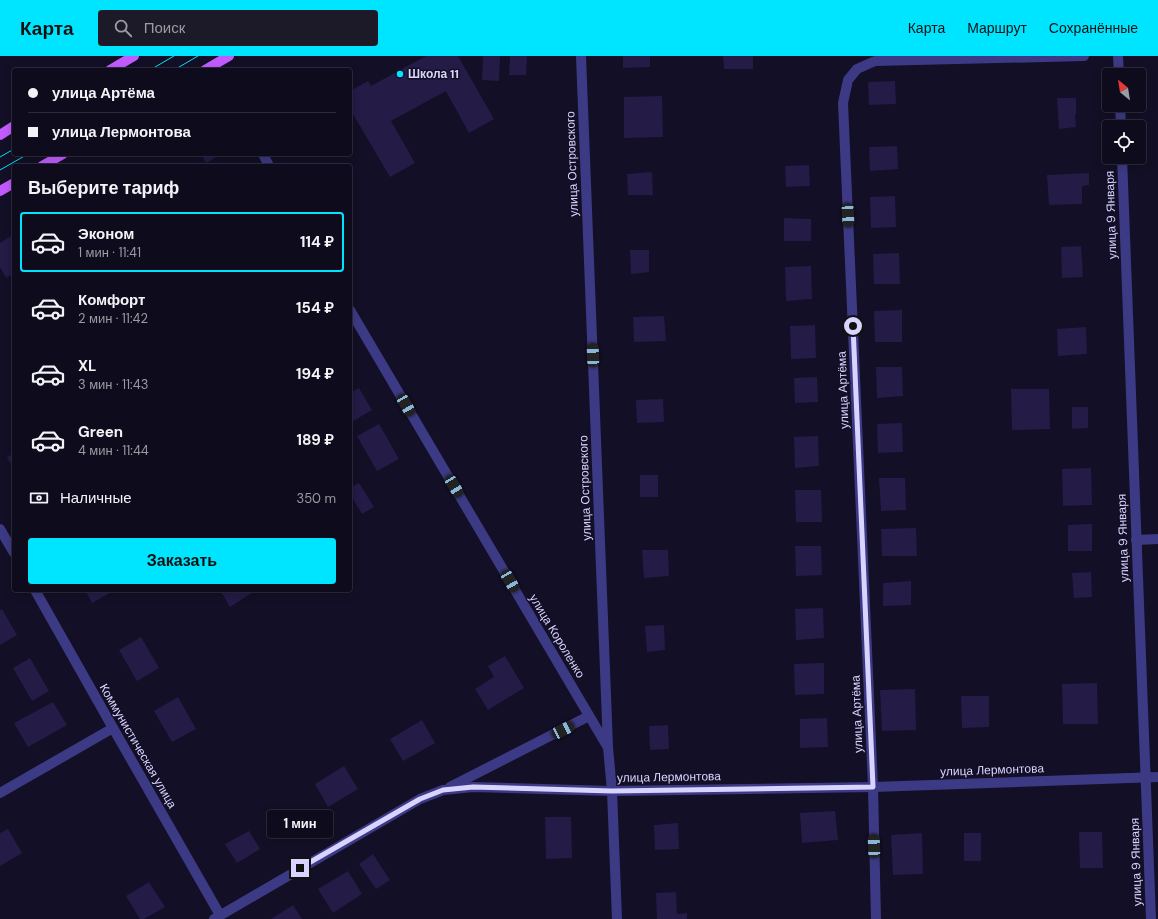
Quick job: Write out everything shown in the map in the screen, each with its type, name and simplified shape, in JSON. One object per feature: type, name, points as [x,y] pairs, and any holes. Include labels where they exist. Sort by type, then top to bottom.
[{"type":"main road","points":[[113,68],[134,56]]},
{"type":"main road","points":[[216,67],[229,56]]},
{"type":"main road","points":[[0,135],[12,127]]},
{"type":"main road","points":[[46,164],[60,156]]},
{"type":"main road","points":[[0,191],[12,184]]},
{"type":"street","name":"улица Островского","points":[[581,56],[608,748],[612,791],[617,919]]},
{"type":"street","name":"улица Артёма","points":[[876,919],[873,787],[843,103],[848,80],[857,69],[875,61],[1084,56]]},
{"type":"street","points":[[1118,56],[1119,68]]},
{"type":"street","name":"улица 9 Января","points":[[1122,164],[1151,919]]},
{"type":"street","name":"улица Короленко","points":[[352,313],[608,748]]},
{"type":"street","points":[[0,529],[12,550]]},
{"type":"street","points":[[1136,540],[1158,539]]},
{"type":"street","name":"Коммунистическая улица","points":[[36,592],[217,917]]},
{"type":"street","points":[[443,790],[589,716]]},
{"type":"street","points":[[0,793],[113,728]]},
{"type":"street","name":"улица Лермонтова","points":[[217,917],[420,799],[443,790],[473,787],[612,791],[873,787],[1158,777]]},
{"type":"building","points":[[426,56],[458,56],[494,119],[469,133],[446,91],[391,121],[415,163],[390,177],[352,112],[352,90],[368,81],[371,86]]},
{"type":"building","points":[[483,56],[500,56],[499,81],[482,80]]},
{"type":"building","points":[[510,56],[527,56],[526,75],[509,75]]},
{"type":"building","points":[[623,56],[650,56],[650,67],[623,68]]},
{"type":"building","points":[[723,56],[753,56],[753,69],[724,69]]},
{"type":"building","points":[[895,81],[896,104],[869,105],[868,82]]},
{"type":"building","points":[[662,96],[663,137],[624,138],[624,97]]},
{"type":"building","points":[[1057,98],[1076,98],[1076,127],[1059,129]]},
{"type":"building","points":[[897,146],[898,169],[870,171],[869,147]]},
{"type":"building","points":[[202,156],[218,156],[206,163]]},
{"type":"building","points":[[809,165],[810,186],[786,187],[785,166]]},
{"type":"building","points":[[652,172],[653,195],[628,195],[627,174]]},
{"type":"building","points":[[1089,173],[1089,185],[1082,186],[1082,204],[1049,205],[1047,175]]},
{"type":"building","points":[[895,196],[896,227],[871,228],[870,197]]},
{"type":"building","points":[[784,218],[811,219],[811,241],[784,241]]},
{"type":"building","points":[[11,236],[12,238],[12,274],[6,278],[0,267],[0,243]]},
{"type":"building","points":[[1081,246],[1083,277],[1062,278],[1061,247]]},
{"type":"building","points":[[630,250],[649,250],[649,272],[631,274]]},
{"type":"building","points":[[899,253],[900,284],[874,284],[873,254]]},
{"type":"building","points":[[811,266],[812,299],[786,301],[785,267]]},
{"type":"building","points":[[902,310],[902,342],[875,342],[874,311]]},
{"type":"building","points":[[664,316],[666,341],[634,342],[633,317]]},
{"type":"building","points":[[815,325],[816,358],[791,359],[790,326]]},
{"type":"building","points":[[1086,327],[1087,354],[1058,356],[1057,329]]},
{"type":"building","points":[[876,367],[902,367],[903,396],[877,398]]},
{"type":"building","points":[[817,377],[818,402],[795,403],[794,378]]},
{"type":"building","points":[[359,388],[372,410],[352,422],[352,392]]},
{"type":"building","points":[[1011,389],[1049,389],[1050,429],[1012,430]]},
{"type":"building","points":[[663,399],[664,422],[637,423],[636,400]]},
{"type":"building","points":[[1072,407],[1088,407],[1088,428],[1072,429]]},
{"type":"building","points":[[902,423],[903,452],[878,453],[877,424]]},
{"type":"building","points":[[379,424],[399,459],[377,471],[357,436]]},
{"type":"building","points":[[818,436],[819,466],[795,468],[794,437]]},
{"type":"building","points":[[12,454],[12,466],[7,457]]},
{"type":"building","points":[[1091,468],[1092,505],[1063,506],[1062,469]]},
{"type":"building","points":[[640,475],[658,475],[658,497],[640,497]]},
{"type":"building","points":[[879,478],[905,478],[906,510],[881,511]]},
{"type":"building","points":[[359,483],[374,507],[362,514],[352,497],[352,487]]},
{"type":"building","points":[[795,490],[821,490],[822,522],[796,522]]},
{"type":"building","points":[[1092,524],[1092,551],[1068,551],[1068,525]]},
{"type":"building","points":[[916,528],[917,556],[882,556],[881,529]]},
{"type":"building","points":[[795,546],[821,546],[822,575],[796,576]]},
{"type":"building","points":[[642,550],[668,550],[669,576],[644,578]]},
{"type":"building","points":[[1091,572],[1092,597],[1074,598],[1072,573]]},
{"type":"building","points":[[911,581],[911,605],[883,606],[883,583]]},
{"type":"building","points":[[86,592],[111,592],[92,603]]},
{"type":"building","points":[[221,592],[253,592],[230,607]]},
{"type":"building","points":[[823,608],[824,638],[796,640],[795,609]]},
{"type":"building","points":[[2,609],[17,635],[0,645],[0,610]]},
{"type":"building","points":[[664,625],[665,650],[647,652],[645,626]]},
{"type":"building","points":[[141,637],[159,668],[137,681],[119,650]]},
{"type":"building","points":[[505,656],[524,688],[488,710],[475,689],[494,677],[488,666]]},
{"type":"building","points":[[30,658],[49,691],[32,701],[13,668]]},
{"type":"building","points":[[824,663],[824,694],[795,695],[794,664]]},
{"type":"building","points":[[1097,683],[1098,724],[1063,724],[1062,684]]},
{"type":"building","points":[[915,689],[916,730],[882,731],[880,690]]},
{"type":"building","points":[[961,696],[989,696],[989,727],[962,728]]},
{"type":"building","points":[[178,697],[196,729],[172,742],[154,711]]},
{"type":"building","points":[[53,702],[67,725],[28,747],[14,723]]},
{"type":"building","points":[[827,718],[828,747],[800,748],[800,719]]},
{"type":"building","points":[[422,720],[435,743],[403,761],[390,739]]},
{"type":"building","points":[[668,725],[669,749],[650,750],[649,726]]},
{"type":"building","points":[[344,766],[358,789],[328,807],[315,784]]},
{"type":"building","points":[[835,811],[838,840],[802,843],[800,813]]},
{"type":"building","points":[[545,817],[571,817],[572,858],[546,859]]},
{"type":"building","points":[[678,823],[679,849],[655,850],[654,825]]},
{"type":"building","points":[[8,829],[22,853],[0,866],[0,833]]},
{"type":"building","points":[[249,831],[260,849],[237,863],[225,844]]},
{"type":"building","points":[[1079,832],[1102,832],[1103,868],[1080,868]]},
{"type":"building","points":[[922,833],[923,874],[893,875],[891,835]]},
{"type":"building","points":[[964,833],[981,833],[981,861],[964,861]]},
{"type":"building","points":[[373,854],[390,880],[376,889],[359,864]]},
{"type":"building","points":[[348,871],[362,894],[333,913],[318,889]]},
{"type":"building","points":[[149,882],[165,907],[144,919],[140,919],[126,896]]},
{"type":"building","points":[[676,892],[677,914],[687,913],[687,919],[657,919],[656,893]]},
{"type":"building","points":[[293,905],[302,919],[271,919]]},
{"type":"tram line","points":[[153,68],[174,56]]},
{"type":"tram line","points":[[177,68],[198,56]]},
{"type":"tram line","points":[[0,157],[12,150]]},
{"type":"tram line","points":[[0,170],[24,156]]},
{"type":"place","name":"Школа 11","points":[[400,74]]},
{"type":"route","points":[[300,868],[420,799],[443,790],[473,787],[612,791],[873,787],[853,326]]}]
